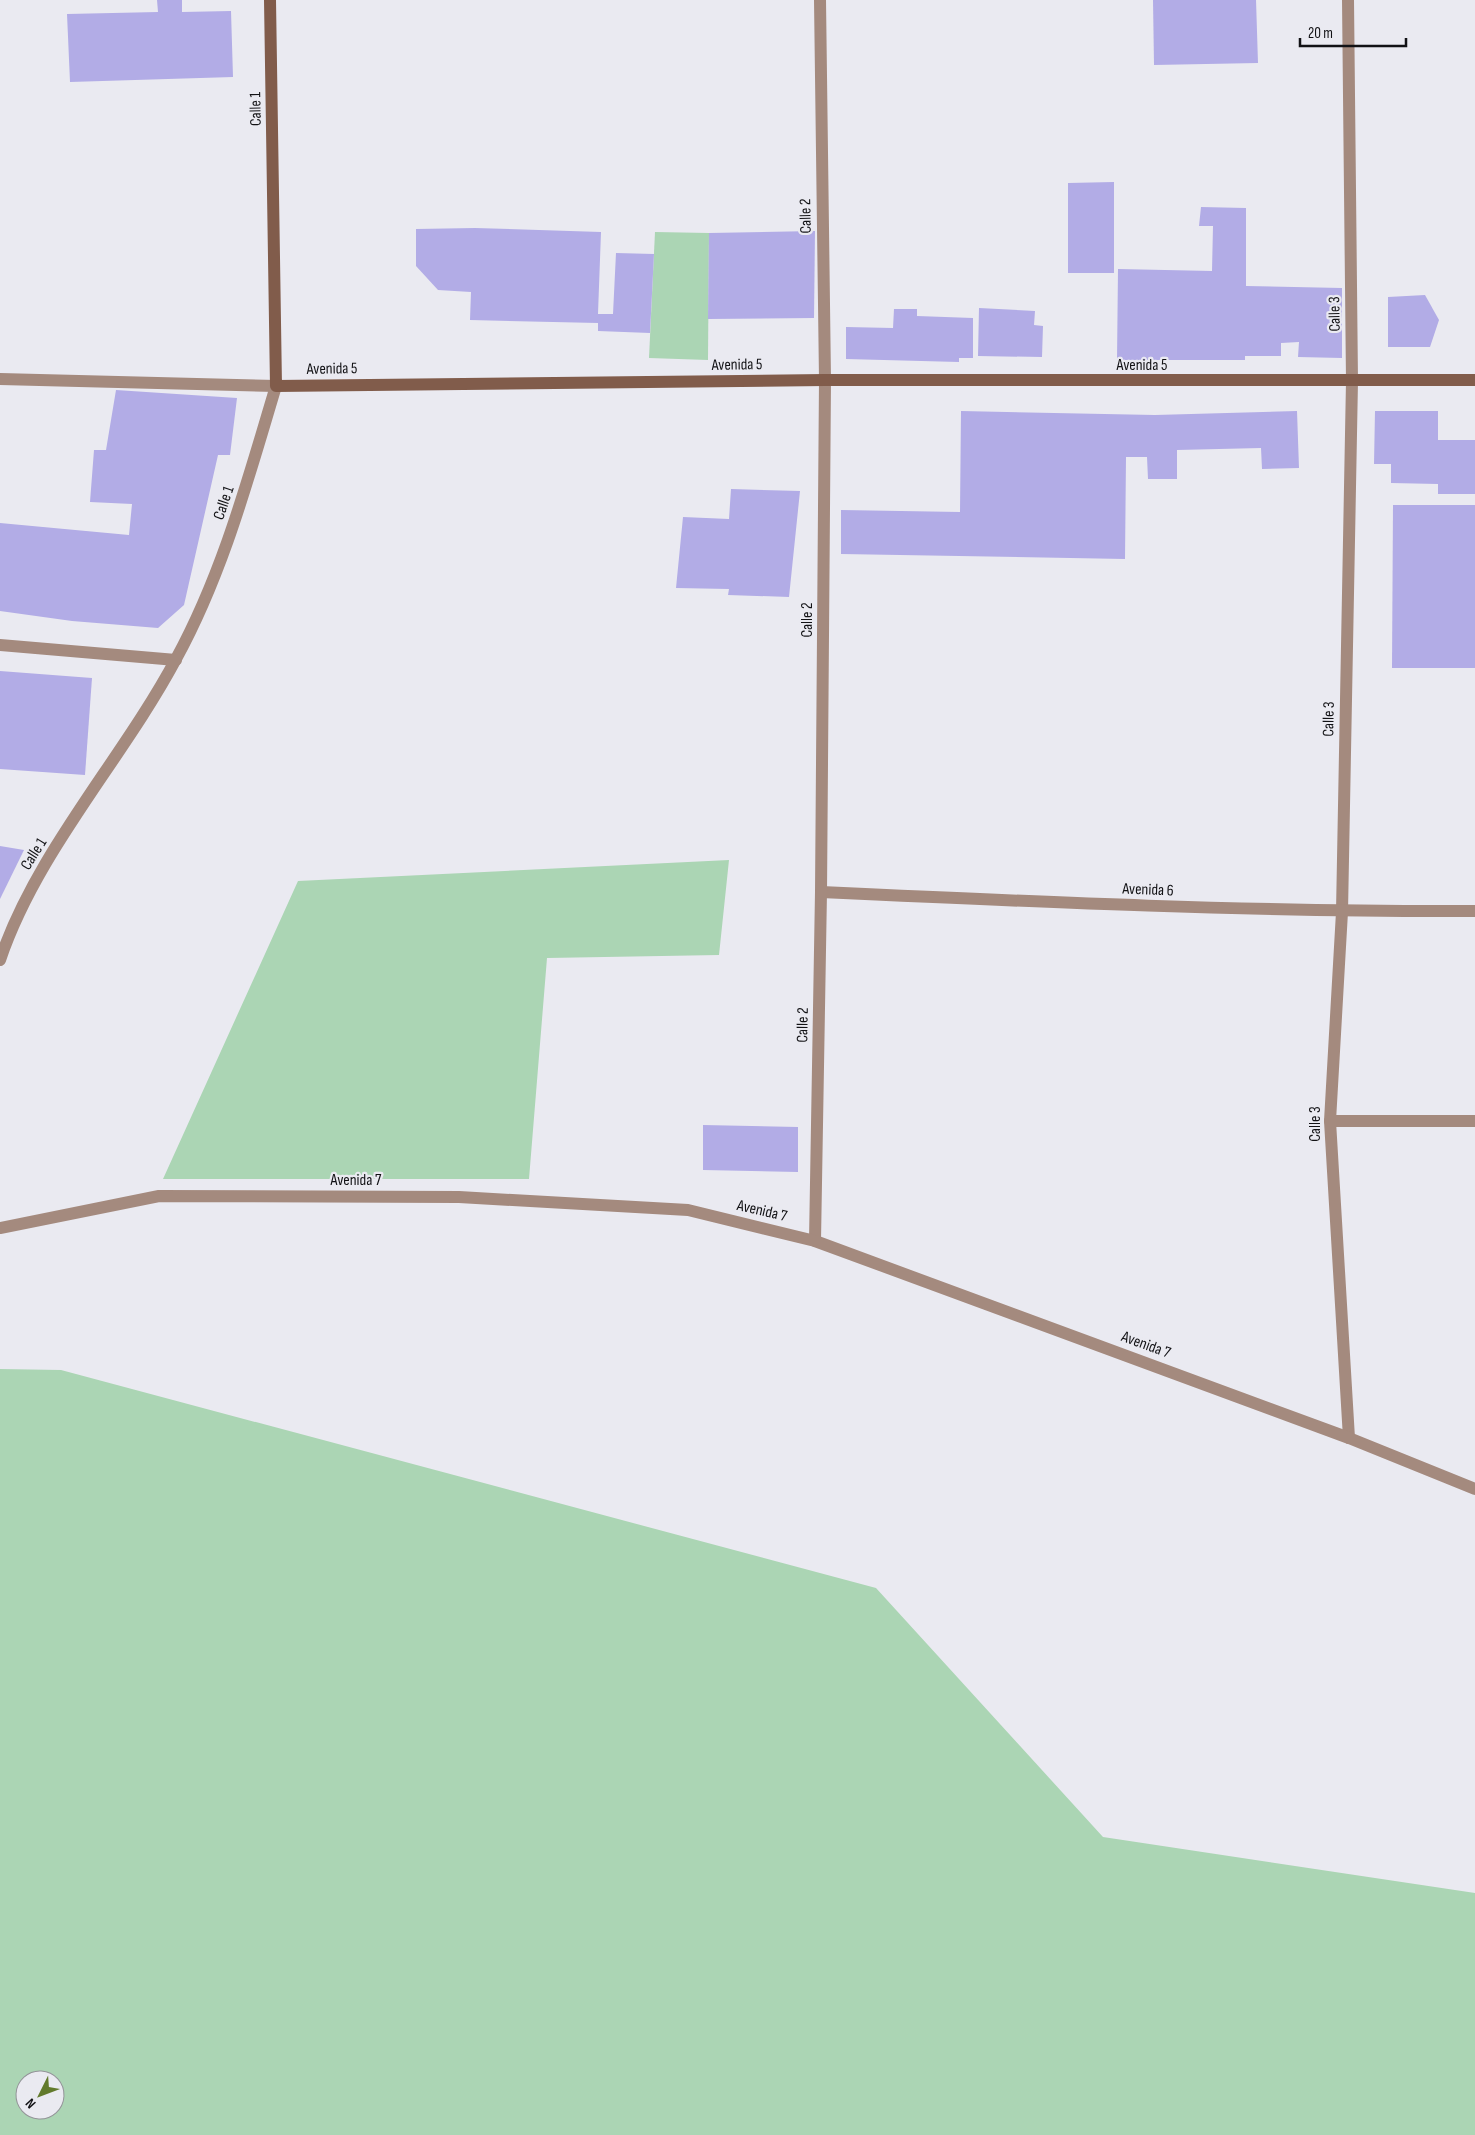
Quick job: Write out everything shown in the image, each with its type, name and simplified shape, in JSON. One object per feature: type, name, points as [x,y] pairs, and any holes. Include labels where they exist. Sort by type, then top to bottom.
[{"type":"main road","name":"Calle 1","points":[[270,0],[276,386]]},
{"type":"main road","name":"Avenida 5","points":[[276,386],[824,380],[1352,382],[1475,380]]},
{"type":"street","name":"Calle 2","points":[[815,1241],[821,892],[824,380],[820,0]]},
{"type":"street","name":"Calle 3","points":[[1348,0],[1352,382],[1342,912],[1330,1121],[1349,1438]]},
{"type":"street","name":"Avenida 5","points":[[0,379],[276,386]]},
{"type":"street","name":"Calle 1","points":[[0,960],[40,874],[176,660],[210,588],[243,500],[276,386]]},
{"type":"street","points":[[0,645],[176,660]]},
{"type":"street","name":"Avenida 6","points":[[821,892],[1100,905],[1342,912],[1475,911]]},
{"type":"street","points":[[1330,1121],[1475,1121]]},
{"type":"street","name":"Avenida 7","points":[[0,1228],[159,1196],[459,1196],[688,1210],[815,1241],[1349,1438],[1475,1489]]},
{"type":"green space","points":[[655,232],[709,233],[708,360],[649,358]]},
{"type":"green space","points":[[729,860],[719,955],[547,958],[529,1179],[163,1179],[298,881]]},
{"type":"green space","points":[[0,1369],[61,1370],[876,1588],[1103,1837],[1475,1893],[1475,2135],[0,2135]]},
{"type":"building","points":[[157,0],[182,0],[182,12],[231,11],[233,77],[70,82],[67,14],[158,12]]},
{"type":"building","points":[[1153,0],[1256,0],[1258,63],[1154,65]]},
{"type":"building","points":[[1114,182],[1114,273],[1068,273],[1068,183]]},
{"type":"building","points":[[1201,207],[1246,208],[1246,286],[1342,288],[1342,358],[1298,357],[1299,342],[1281,343],[1281,356],[1245,356],[1245,360],[1117,360],[1118,269],[1212,271],[1213,226],[1199,226]]},
{"type":"building","points":[[475,228],[601,232],[598,314],[613,314],[616,253],[654,254],[650,333],[598,331],[598,323],[470,320],[471,292],[438,290],[416,266],[416,229]]},
{"type":"building","points":[[815,231],[814,318],[708,319],[709,233]]},
{"type":"building","points":[[1425,295],[1439,320],[1430,347],[1388,347],[1388,297]]},
{"type":"building","points":[[979,308],[1035,311],[1034,325],[1043,326],[1042,357],[978,356]]},
{"type":"building","points":[[894,309],[917,309],[917,316],[973,318],[973,358],[959,358],[959,362],[846,359],[846,327],[893,328]]},
{"type":"building","points":[[116,390],[237,398],[230,455],[218,455],[184,605],[158,628],[72,621],[0,611],[0,523],[129,535],[132,504],[90,502],[94,450],[106,450]]},
{"type":"building","points":[[961,411],[1155,415],[1297,411],[1299,468],[1262,469],[1261,448],[1177,450],[1177,479],[1148,479],[1147,457],[1126,457],[1125,559],[841,554],[841,510],[960,512]]},
{"type":"building","points":[[1375,411],[1438,411],[1438,440],[1475,440],[1475,494],[1438,494],[1438,484],[1391,483],[1391,464],[1374,464]]},
{"type":"building","points":[[731,489],[800,491],[789,597],[728,595],[729,589],[676,588],[683,517],[729,519]]},
{"type":"building","points":[[1393,505],[1475,505],[1475,668],[1392,668]]},
{"type":"building","points":[[0,671],[92,678],[85,775],[0,769]]},
{"type":"building","points":[[0,846],[24,850],[0,899]]},
{"type":"building","points":[[703,1125],[798,1127],[798,1172],[703,1170]]}]
